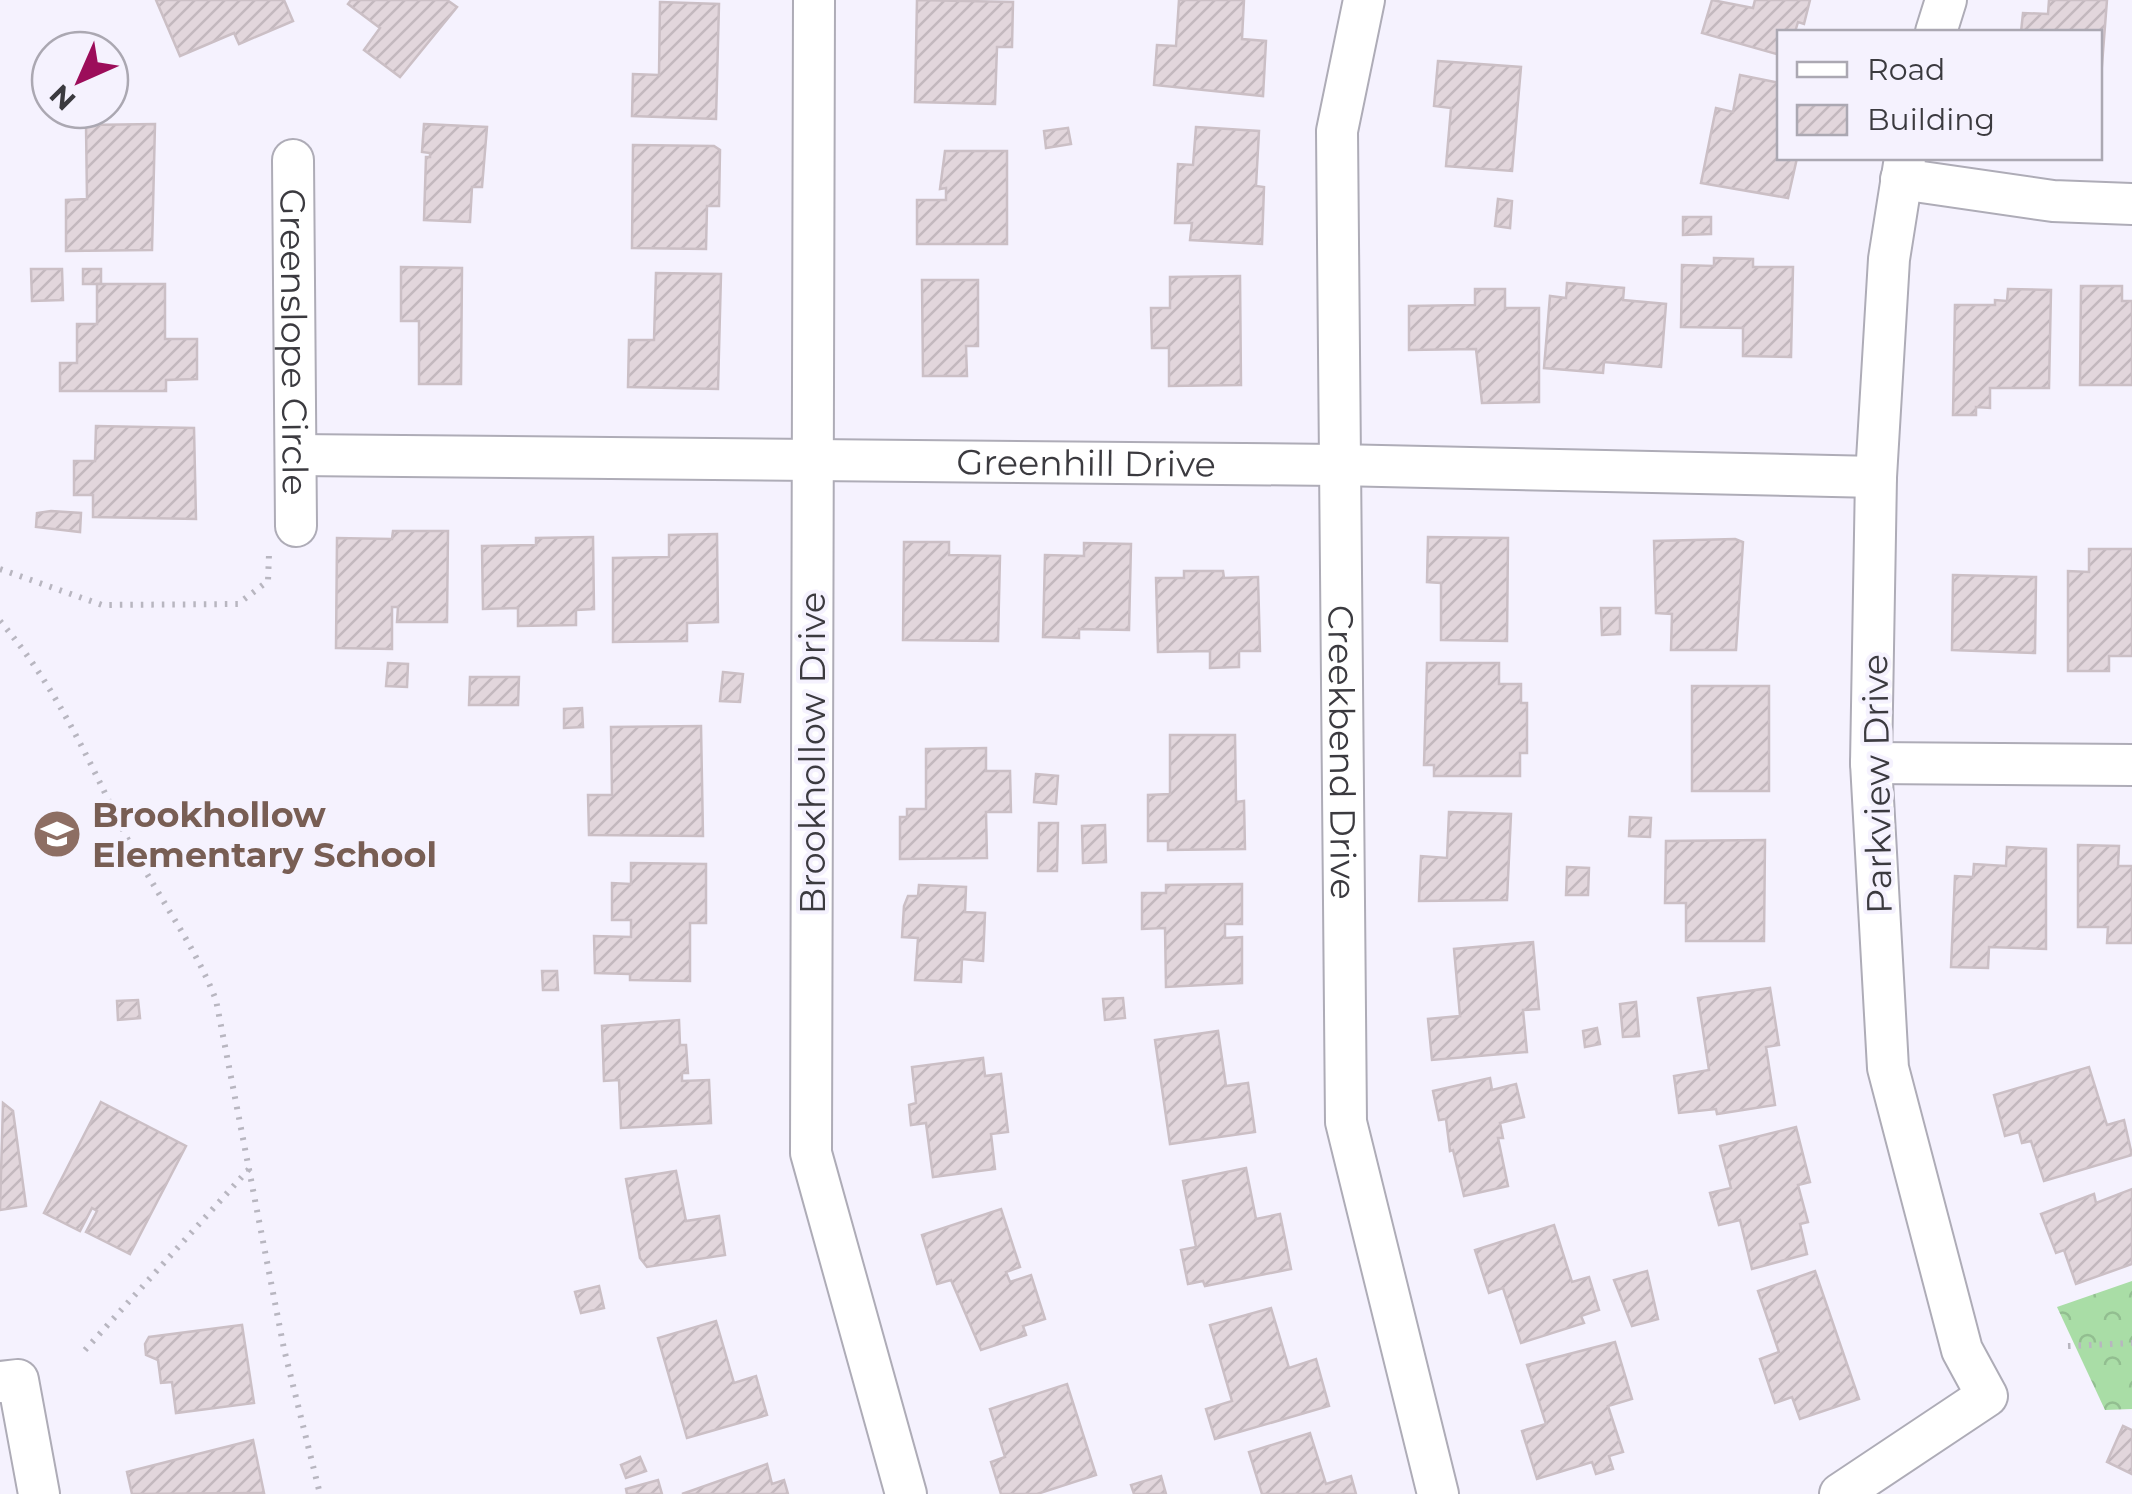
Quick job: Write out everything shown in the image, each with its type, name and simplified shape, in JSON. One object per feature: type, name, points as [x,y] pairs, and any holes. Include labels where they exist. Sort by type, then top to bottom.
[{"type":"street","name":"Brookhollow Drive","points":[[814,0],[811,1153],[906,1494]]},
{"type":"street","name":"Creekbend Drive","points":[[1364,0],[1337,130],[1337,465],[1346,1122],[1438,1494]]},
{"type":"street","points":[[1937,30],[1946,0]]},
{"type":"street","name":"Greenslope Circle","points":[[293,160],[296,526]]},
{"type":"street","points":[[1903,168],[2036,200],[2132,204]]},
{"type":"street","name":"Parkview Drive","points":[[1840,1494],[1987,1396],[1962,1350],[1888,1068],[1871,763],[1876,476],[1884,328],[1903,168]]},
{"type":"street","name":"Greenhill Drive","points":[[296,455],[812,458],[1876,476]]},
{"type":"street","points":[[1871,763],[2132,765]]},
{"type":"street","points":[[9,1381],[39,1494]]},
{"type":"path","points":[[0,568],[102,605],[238,604],[268,580],[269,547],[296,526]]},
{"type":"path","points":[[0,621],[26,652],[96,766],[124,833],[204,968],[216,1000],[284,1350],[320,1494]]},
{"type":"path","points":[[85,1350],[250,1169]]},
{"type":"path","points":[[2068,1346],[2132,1343]]},
{"type":"green space","points":[[2132,1281],[2132,1409],[2105,1410],[2057,1307]]},
{"type":"building","points":[[156,0],[284,0],[293,21],[239,44],[234,33],[180,56]]},
{"type":"building","points":[[351,0],[447,0],[457,7],[400,77],[364,50],[380,28],[348,4]]},
{"type":"building","points":[[917,0],[1013,2],[1012,47],[997,47],[995,104],[915,102]]},
{"type":"building","points":[[1179,0],[1244,0],[1242,39],[1266,41],[1263,96],[1154,85],[1157,45],[1176,46]]},
{"type":"building","points":[[1712,0],[1753,8],[1755,0],[1810,0],[1804,24],[1798,22],[1796,30],[1777,30],[1777,54],[1702,33]]},
{"type":"building","points":[[2049,0],[2107,0],[2102,65],[2102,30],[2021,30],[2023,13],[2048,14]]},
{"type":"building","points":[[660,2],[719,4],[716,119],[632,116],[633,74],[659,75]]},
{"type":"building","points":[[1438,61],[1521,67],[1512,171],[1446,166],[1451,108],[1434,106]]},
{"type":"building","points":[[1740,75],[1777,82],[1777,160],[1797,160],[1788,198],[1701,183],[1716,108],[1733,112]]},
{"type":"building","points":[[130,124],[155,124],[152,250],[66,251],[66,200],[87,199],[86,130],[130,130]]},
{"type":"building","points":[[424,124],[487,127],[482,187],[472,187],[470,222],[424,220],[426,157],[430,153],[422,152]]},
{"type":"building","points":[[1196,127],[1259,131],[1256,186],[1264,187],[1262,244],[1190,240],[1192,223],[1175,223],[1178,164],[1193,165]]},
{"type":"building","points":[[1068,128],[1071,144],[1046,148],[1044,131]]},
{"type":"building","points":[[633,145],[714,146],[720,150],[719,206],[707,206],[706,249],[632,248]]},
{"type":"building","points":[[945,151],[1007,151],[1007,244],[917,244],[917,200],[946,200],[946,188],[940,189]]},
{"type":"building","points":[[1498,199],[1512,201],[1510,228],[1495,226]]},
{"type":"building","points":[[1683,217],[1711,217],[1711,234],[1683,235]]},
{"type":"building","points":[[1714,258],[1753,259],[1753,267],[1793,267],[1791,357],[1743,356],[1743,328],[1681,327],[1682,265],[1714,266]]},
{"type":"building","points":[[401,267],[462,268],[461,384],[419,384],[419,321],[401,321]]},
{"type":"building","points":[[31,269],[62,269],[63,300],[32,301]]},
{"type":"building","points":[[83,269],[101,269],[101,284],[83,284]]},
{"type":"building","points":[[656,273],[721,274],[718,389],[628,387],[629,340],[654,340]]},
{"type":"building","points":[[1240,276],[1241,385],[1169,386],[1169,348],[1152,348],[1151,308],[1170,308],[1170,277]]},
{"type":"building","points":[[922,280],[978,280],[978,346],[966,346],[967,376],[923,376]]},
{"type":"building","points":[[1567,283],[1624,288],[1623,300],[1666,304],[1661,367],[1604,362],[1603,373],[1544,368],[1550,296],[1566,298]]},
{"type":"building","points":[[97,284],[165,284],[165,339],[197,339],[197,379],[166,380],[166,391],[60,391],[60,363],[77,363],[77,324],[97,324]]},
{"type":"building","points":[[2081,286],[2122,286],[2122,301],[2132,301],[2132,385],[2080,385]]},
{"type":"building","points":[[1475,289],[1505,289],[1505,308],[1539,308],[1539,402],[1482,403],[1476,349],[1409,350],[1409,306],[1475,305]]},
{"type":"building","points":[[2008,289],[2051,290],[2049,388],[1990,388],[1990,408],[1976,407],[1976,415],[1953,415],[1955,305],[1995,305],[1995,300],[2007,301]]},
{"type":"building","points":[[96,426],[194,428],[196,519],[93,517],[93,495],[74,495],[74,461],[95,461]]},
{"type":"building","points":[[37,513],[81,513],[80,532],[36,527]]},
{"type":"building","points":[[393,531],[448,531],[447,622],[397,622],[398,607],[392,607],[392,649],[336,648],[337,538],[392,539]]},
{"type":"building","points":[[717,534],[718,622],[687,623],[687,641],[613,642],[613,558],[669,557],[669,535]]},
{"type":"building","points":[[593,537],[594,609],[576,610],[576,625],[518,626],[518,608],[483,609],[482,546],[536,545],[536,538]]},
{"type":"building","points":[[1428,537],[1508,538],[1507,641],[1441,640],[1441,583],[1427,582]]},
{"type":"building","points":[[1654,541],[1743,542],[1736,650],[1671,650],[1672,614],[1656,613]]},
{"type":"building","points":[[904,542],[949,542],[949,555],[1000,556],[998,641],[903,640]]},
{"type":"building","points":[[1084,543],[1131,544],[1129,630],[1079,629],[1079,638],[1043,637],[1045,555],[1084,556]]},
{"type":"building","points":[[2089,549],[2132,549],[2132,656],[2109,656],[2109,671],[2068,671],[2068,571],[2089,572]]},
{"type":"building","points":[[1184,571],[1223,571],[1224,578],[1258,577],[1260,651],[1239,651],[1239,667],[1210,668],[1210,651],[1158,652],[1156,578],[1184,578]]},
{"type":"building","points":[[1953,575],[2036,577],[2035,653],[1952,650]]},
{"type":"building","points":[[1601,608],[1620,608],[1620,634],[1602,635]]},
{"type":"building","points":[[388,663],[408,664],[407,687],[386,686]]},
{"type":"building","points":[[1427,663],[1499,663],[1499,684],[1521,684],[1521,703],[1527,703],[1527,753],[1520,753],[1520,776],[1434,776],[1434,765],[1424,765]]},
{"type":"building","points":[[723,672],[743,674],[740,702],[720,701]]},
{"type":"building","points":[[470,677],[519,677],[518,705],[469,705]]},
{"type":"building","points":[[1692,686],[1769,686],[1769,791],[1692,791]]},
{"type":"building","points":[[582,708],[583,727],[564,728],[564,709]]},
{"type":"building","points":[[701,726],[703,836],[589,835],[588,795],[612,795],[611,727]]},
{"type":"building","points":[[1170,735],[1235,735],[1236,802],[1244,801],[1245,849],[1168,850],[1168,841],[1148,841],[1148,795],[1170,794]]},
{"type":"building","points":[[986,748],[986,771],[1010,771],[1011,812],[986,812],[987,858],[900,859],[900,817],[907,817],[907,809],[926,809],[926,749]]},
{"type":"building","points":[[1036,774],[1058,776],[1056,804],[1034,802]]},
{"type":"building","points":[[1449,812],[1511,814],[1507,900],[1419,901],[1421,856],[1447,858]]},
{"type":"building","points":[[1630,817],[1651,818],[1650,837],[1629,836]]},
{"type":"building","points":[[1039,823],[1058,823],[1057,871],[1038,871]]},
{"type":"building","points":[[1105,825],[1106,862],[1083,863],[1082,826]]},
{"type":"building","points":[[1765,840],[1764,941],[1686,941],[1686,903],[1665,903],[1666,841]]},
{"type":"building","points":[[2078,845],[2119,846],[2118,866],[2132,866],[2132,943],[2107,943],[2108,927],[2078,927]]},
{"type":"building","points":[[2007,847],[2046,849],[2046,949],[1989,947],[1988,968],[1951,967],[1955,876],[1973,877],[1974,864],[2006,866]]},
{"type":"building","points":[[631,863],[706,864],[706,923],[690,923],[690,981],[630,980],[630,974],[595,973],[594,936],[631,937],[631,920],[612,920],[612,883],[631,884]]},
{"type":"building","points":[[1567,867],[1589,868],[1588,895],[1566,895]]},
{"type":"building","points":[[1242,884],[1242,924],[1225,924],[1225,938],[1242,937],[1242,983],[1166,987],[1165,928],[1142,929],[1142,893],[1166,893],[1166,885]]},
{"type":"building","points":[[919,885],[966,887],[965,912],[985,913],[983,961],[962,959],[961,982],[915,980],[918,938],[902,937],[904,906],[908,896],[918,896]]},
{"type":"building","points":[[1533,942],[1539,1009],[1523,1010],[1527,1052],[1432,1060],[1428,1019],[1460,1016],[1454,949]]},
{"type":"building","points":[[542,971],[557,971],[558,990],[543,990]]},
{"type":"building","points":[[1770,988],[1779,1045],[1766,1047],[1775,1105],[1717,1114],[1716,1109],[1679,1113],[1674,1076],[1709,1070],[1698,998]]},
{"type":"building","points":[[1123,998],[1125,1018],[1105,1020],[1103,999]]},
{"type":"building","points":[[138,1000],[140,1018],[118,1020],[117,1001]]},
{"type":"building","points":[[1636,1002],[1639,1036],[1623,1037],[1620,1004]]},
{"type":"building","points":[[679,1020],[680,1045],[686,1045],[688,1073],[682,1073],[682,1081],[709,1080],[711,1123],[621,1128],[619,1080],[604,1081],[602,1026]]},
{"type":"building","points":[[1597,1028],[1600,1044],[1585,1047],[1583,1031]]},
{"type":"building","points":[[1218,1031],[1226,1086],[1248,1083],[1255,1132],[1170,1144],[1155,1040]]},
{"type":"building","points":[[983,1058],[985,1076],[1001,1074],[1008,1132],[991,1134],[995,1169],[933,1177],[926,1123],[911,1125],[909,1105],[916,1103],[912,1067]]},
{"type":"building","points":[[2089,1067],[2107,1125],[2124,1120],[2132,1155],[2044,1181],[2031,1141],[2022,1143],[2019,1132],[2005,1136],[1994,1095]]},
{"type":"building","points":[[1490,1078],[1492,1090],[1516,1084],[1524,1117],[1500,1123],[1503,1138],[1498,1138],[1508,1186],[1464,1196],[1453,1150],[1450,1151],[1446,1119],[1439,1120],[1433,1091]]},
{"type":"building","points":[[101,1102],[186,1146],[130,1254],[86,1232],[97,1211],[92,1208],[80,1231],[44,1213]]},
{"type":"building","points":[[3,1103],[13,1111],[26,1206],[0,1210]]},
{"type":"building","points":[[1796,1127],[1810,1182],[1798,1185],[1808,1222],[1800,1224],[1807,1254],[1752,1269],[1740,1220],[1719,1225],[1710,1193],[1731,1188],[1720,1146]]},
{"type":"building","points":[[1246,1168],[1256,1219],[1280,1214],[1291,1269],[1205,1286],[1203,1281],[1188,1284],[1181,1250],[1196,1247],[1183,1181]]},
{"type":"building","points":[[676,1171],[686,1221],[719,1216],[725,1255],[647,1267],[640,1258],[626,1179]]},
{"type":"building","points":[[2132,1189],[2132,1264],[2076,1284],[2064,1250],[2056,1253],[2041,1214],[2094,1194],[2096,1203]]},
{"type":"building","points":[[1001,1209],[1020,1267],[1006,1272],[1010,1282],[1031,1275],[1045,1319],[1023,1326],[1026,1335],[981,1350],[951,1280],[937,1284],[922,1235]]},
{"type":"building","points":[[1554,1225],[1572,1282],[1589,1277],[1599,1310],[1581,1316],[1584,1323],[1521,1343],[1503,1288],[1489,1293],[1475,1250]]},
{"type":"building","points":[[1647,1271],[1658,1319],[1632,1326],[1614,1280]]},
{"type":"building","points":[[1815,1271],[1859,1399],[1800,1419],[1792,1397],[1775,1403],[1760,1359],[1779,1352],[1758,1291]]},
{"type":"building","points":[[599,1286],[604,1308],[581,1313],[575,1292]]},
{"type":"building","points":[[1271,1308],[1289,1368],[1316,1359],[1329,1406],[1215,1439],[1206,1409],[1232,1401],[1210,1325]]},
{"type":"building","points":[[716,1321],[734,1383],[756,1376],[767,1415],[687,1438],[658,1338]]},
{"type":"building","points":[[242,1325],[254,1403],[176,1413],[172,1382],[161,1383],[158,1360],[146,1355],[149,1337]]},
{"type":"building","points":[[1615,1342],[1632,1399],[1608,1406],[1623,1452],[1609,1456],[1613,1469],[1596,1474],[1592,1462],[1537,1479],[1522,1431],[1546,1424],[1527,1365]]},
{"type":"building","points":[[1067,1384],[1096,1475],[1037,1494],[1001,1494],[991,1462],[1005,1457],[990,1409]]},
{"type":"building","points":[[2123,1426],[2132,1430],[2132,1474],[2107,1462]]},
{"type":"building","points":[[1310,1433],[1326,1484],[1351,1476],[1356,1494],[1262,1494],[1249,1452]]},
{"type":"building","points":[[253,1440],[264,1493],[132,1494],[127,1472]]},
{"type":"building","points":[[640,1457],[646,1471],[626,1478],[621,1465]]},
{"type":"building","points":[[767,1464],[772,1484],[784,1480],[788,1494],[682,1494]]},
{"type":"building","points":[[1161,1476],[1166,1494],[1134,1494],[1131,1485]]},
{"type":"building","points":[[658,1480],[662,1494],[627,1494],[626,1489]]},
{"type":"place","name":"Brookhollow Elementary School","points":[[57,834]]}]
